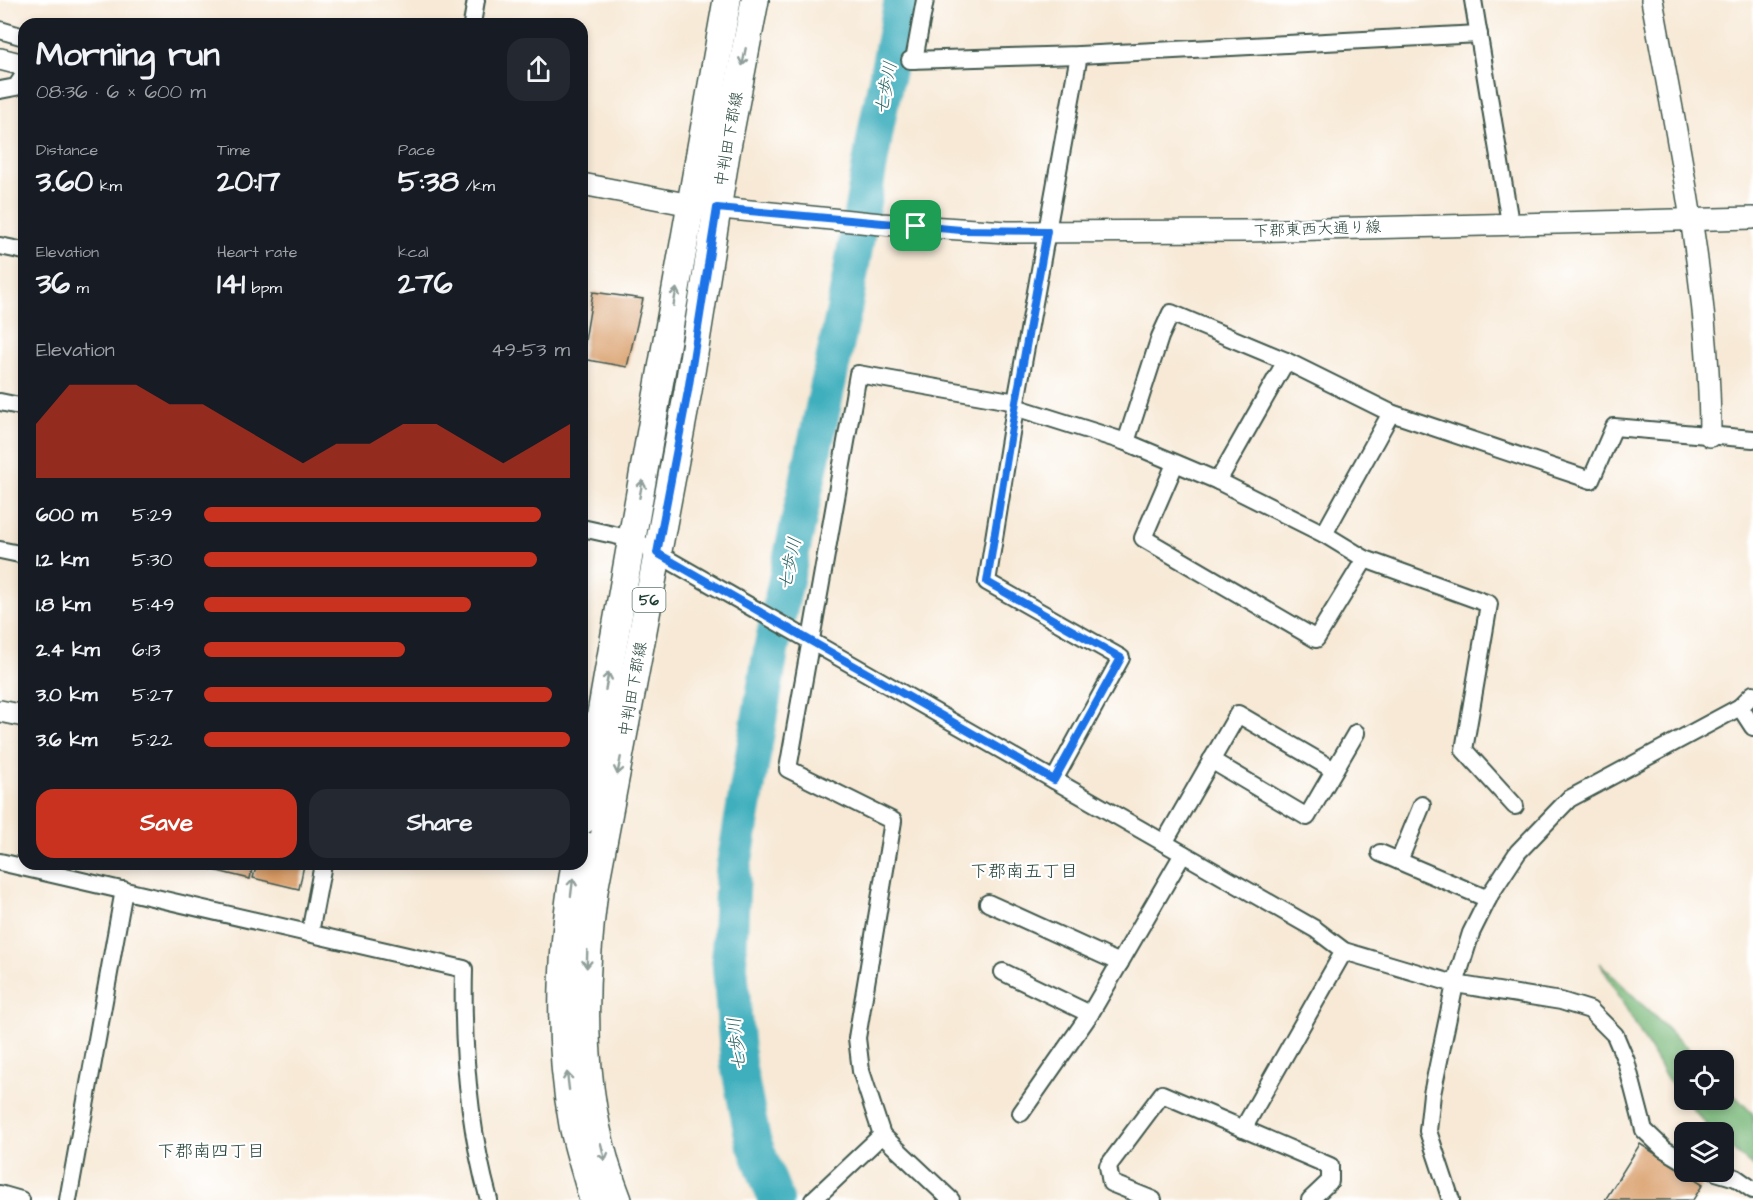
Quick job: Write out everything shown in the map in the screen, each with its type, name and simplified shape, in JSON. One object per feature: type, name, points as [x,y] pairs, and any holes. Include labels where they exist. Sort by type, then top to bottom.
[{"type":"main road","name":"中判田下郡線","points":[[618,1200],[593,1112],[586,1041],[592,844],[626,733],[688,391],[704,206],[727,0]]},
{"type":"main road","name":"中判田下郡線","points":[[588,788],[632,539],[704,206],[755,0]]},
{"type":"main road","points":[[574,870],[562,974],[564,1046],[573,1125],[593,1200]]},
{"type":"street","points":[[473,18],[476,0]]},
{"type":"street","points":[[925,0],[912,60],[1079,55],[1479,34]]},
{"type":"street","points":[[1473,0],[1510,224]]},
{"type":"street","points":[[1652,0],[1692,219],[1707,354],[1710,435]]},
{"type":"street","points":[[0,30],[18,35]]},
{"type":"street","points":[[1054,780],[1121,658],[987,582],[1015,405],[1079,55]]},
{"type":"street","points":[[0,59],[18,64]]},
{"type":"street","points":[[0,90],[16,87],[18,84]]},
{"type":"street","points":[[588,185],[704,206]]},
{"type":"street","name":"下郡東西大通り線","points":[[704,206],[881,224],[972,230],[1047,231],[1246,231],[1753,218]]},
{"type":"street","points":[[0,246],[18,250]]},
{"type":"street","points":[[1126,442],[1160,337],[1171,313],[1286,361],[1391,413],[1592,480],[1614,428],[1753,439]]},
{"type":"street","points":[[1218,480],[1286,361]]},
{"type":"street","points":[[951,1200],[882,1135],[861,1071],[856,1038],[893,820],[788,768],[805,637],[858,374],[1015,405],[1126,442],[1218,480],[1324,534],[1365,559],[1489,604],[1464,750],[1515,806]]},
{"type":"street","points":[[0,402],[18,406]]},
{"type":"street","points":[[1324,534],[1391,413]]},
{"type":"street","points":[[1175,464],[1143,538],[1316,639],[1365,559]]},
{"type":"street","points":[[588,529],[632,539],[1315,929],[1344,951],[1455,984],[1561,1001],[1595,1013],[1611,1029],[1618,1043],[1644,1130],[1674,1155]]},
{"type":"street","points":[[0,550],[18,554]]},
{"type":"street","points":[[1451,1200],[1428,1131],[1432,1094],[1455,984],[1472,933],[1488,899],[1518,852],[1569,799],[1740,707],[1753,694]]},
{"type":"street","points":[[1740,707],[1753,727]]},
{"type":"street","points":[[0,711],[18,715]]},
{"type":"street","points":[[1164,843],[1238,714],[1334,770]]},
{"type":"street","points":[[1211,760],[1307,817],[1356,733]]},
{"type":"street","points":[[1399,861],[1422,805]]},
{"type":"street","points":[[1380,853],[1488,899]]},
{"type":"street","points":[[1021,1113],[1090,1014],[1184,854]]},
{"type":"street","points":[[0,864],[18,868]]},
{"type":"street","points":[[29,870],[464,969],[463,1019],[471,1128],[489,1200]]},
{"type":"street","points":[[310,933],[322,870]]},
{"type":"street","points":[[68,1200],[124,890]]},
{"type":"street","points":[[988,903],[1120,963]]},
{"type":"street","points":[[1243,1129],[1344,951]]},
{"type":"street","points":[[1003,972],[1090,1014]]},
{"type":"street","points":[[1153,1200],[1111,1183],[1108,1166],[1162,1094],[1330,1166],[1330,1181],[1310,1200]]},
{"type":"street","points":[[813,1200],[882,1135]]},
{"type":"street","points":[[1734,1177],[1753,1190]]},
{"type":"street","points":[[0,1194],[21,1200]]},
{"type":"green space","points":[[1600,963],[1689,1050],[1674,1050],[1674,1087]]},
{"type":"green space","points":[[1734,1095],[1753,1114],[1753,1167],[1734,1151],[1734,1122],[1704,1122],[1694,1110],[1734,1110]]},
{"type":"building","points":[[593,292],[643,299],[627,367],[588,360],[588,322]]},
{"type":"building","points":[[213,870],[252,870],[250,879]]},
{"type":"building","points":[[255,870],[303,870],[299,889],[253,878]]},
{"type":"building","points":[[1640,1144],[1674,1166],[1674,1182],[1703,1184],[1693,1200],[1605,1200]]},
{"type":"waterway","name":"七歩川","points":[[776,1200],[753,1140],[738,1064],[729,955],[733,871],[772,645],[844,310],[902,0]]},
{"type":"district","name":"下郡南五丁目","points":[[1024,871]]},
{"type":"district","name":"下郡南四丁目","points":[[211,1151]]},
{"type":"route","points":[[717,208],[916,226],[1007,232],[1047,231],[987,582],[1121,658],[1054,780],[657,553],[688,391],[717,208]]}]
